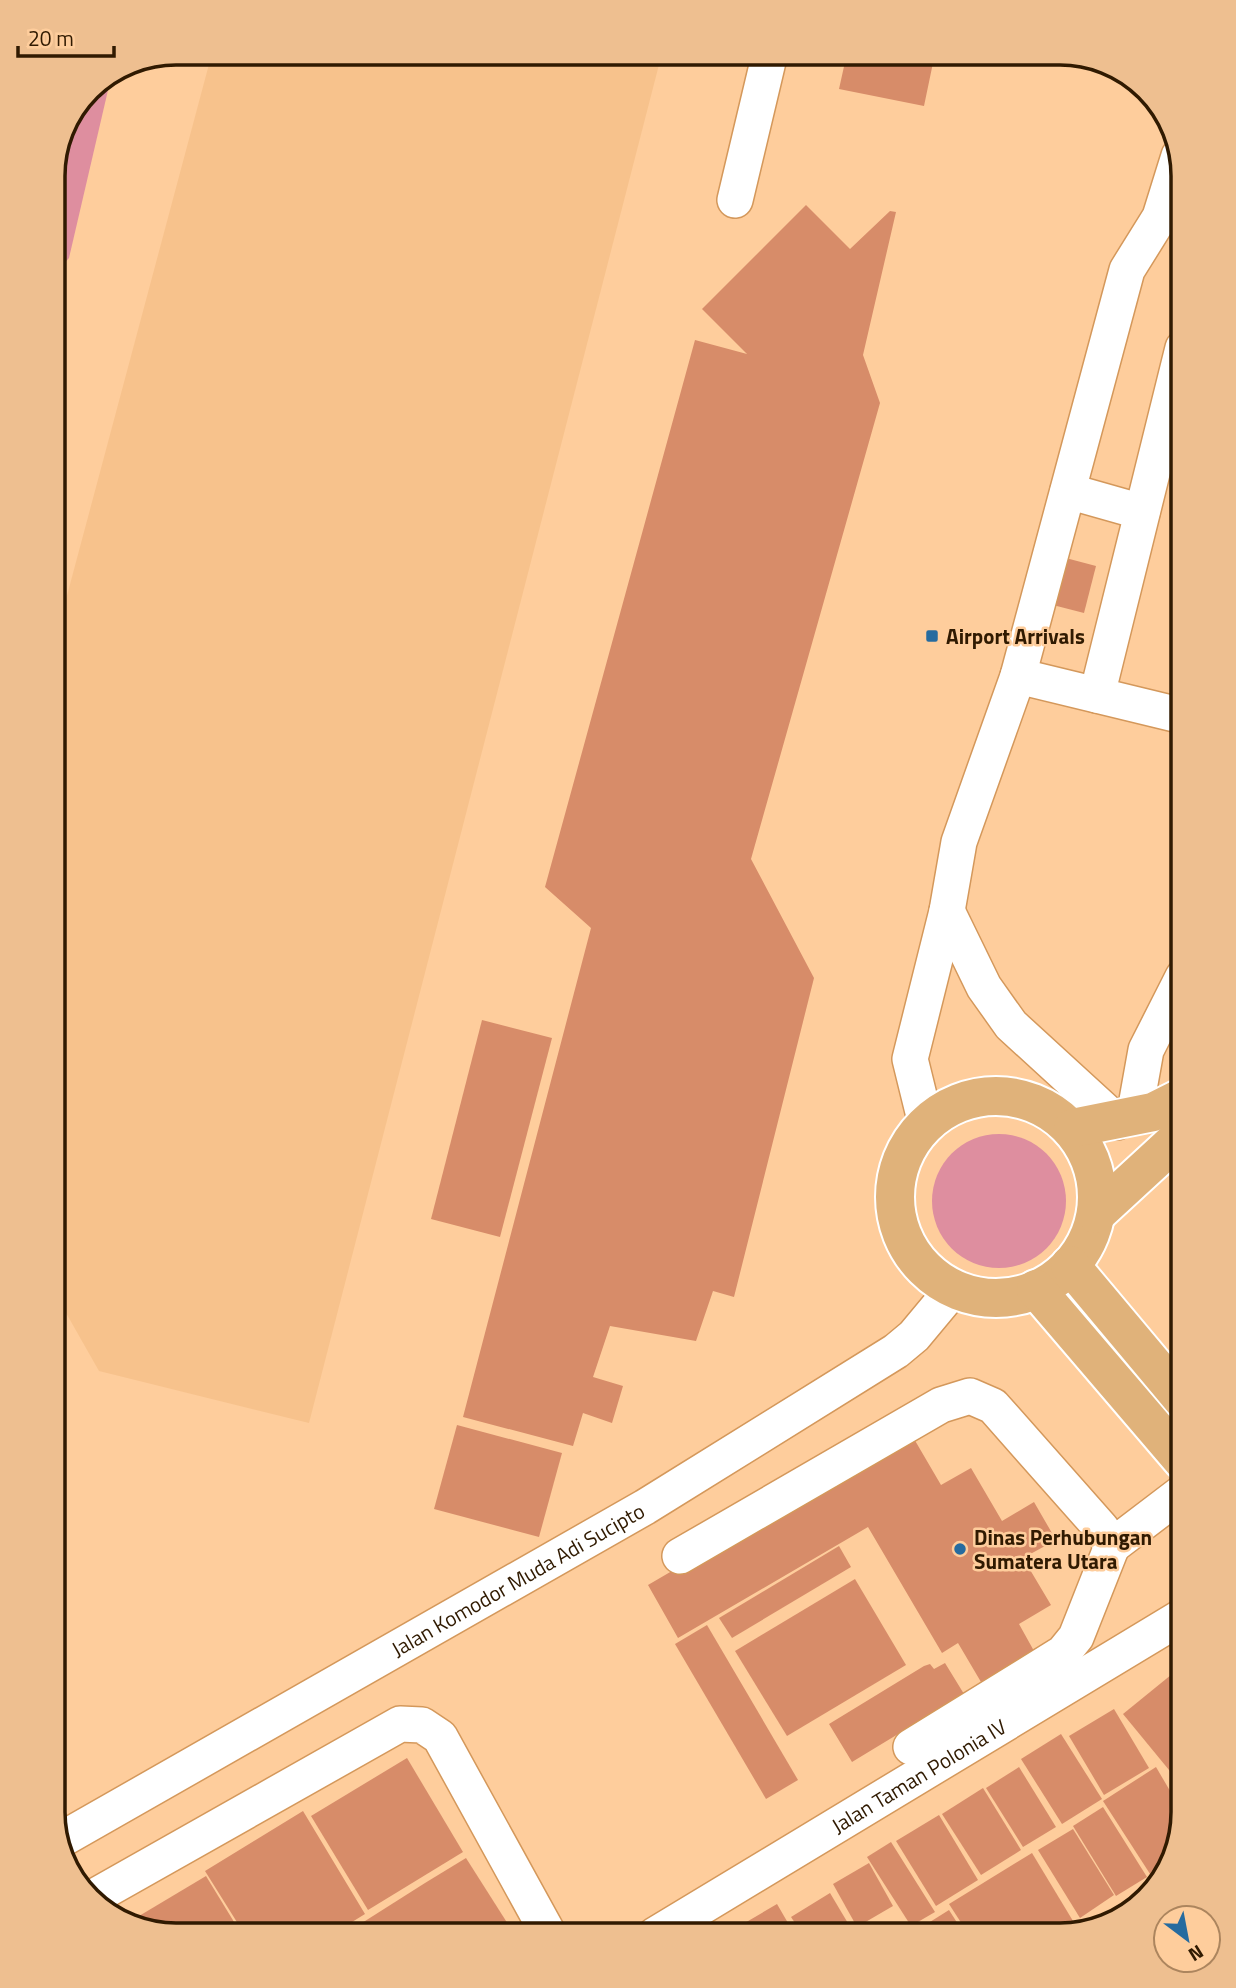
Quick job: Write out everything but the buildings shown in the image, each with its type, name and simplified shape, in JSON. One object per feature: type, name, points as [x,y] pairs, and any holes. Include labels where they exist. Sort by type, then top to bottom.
[{"type":"main road","points":[[987,1096],[1029,1102],[1073,1128],[1090,1157],[1095,1175],[1096,1214],[1082,1250],[1070,1265],[1035,1289],[994,1297],[954,1288],[934,1276],[918,1260],[905,1241],[895,1196],[898,1174],[914,1135],[925,1120],[960,1102],[987,1096]]},
{"type":"main road","points":[[1073,1128],[1125,1119],[1171,1102]]},
{"type":"main road","points":[[1096,1214],[1171,1146]]},
{"type":"main road","points":[[1070,1265],[1171,1385]]},
{"type":"main road","points":[[1035,1289],[1171,1446]]},
{"type":"street","points":[[735,200],[767,65]]},
{"type":"street","points":[[925,1120],[911,1059],[947,911],[959,842],[1018,676],[1127,270],[1171,221]]},
{"type":"street","points":[[1097,695],[1171,396]]},
{"type":"street","points":[[1068,491],[1142,512]]},
{"type":"street","points":[[1018,676],[1171,713]]},
{"type":"street","points":[[947,911],[984,987],[1011,1025],[1125,1119],[1146,1050],[1171,1003]]},
{"type":"street","name":"Jalan Komodor Muda Adi Sucipto","points":[[68,1836],[657,1500],[896,1351],[914,1336],[954,1288]]},
{"type":"street","points":[[680,1556],[941,1405],[970,1396],[993,1406],[1101,1528],[1112,1546]]},
{"type":"street","points":[[911,1747],[1063,1653],[1076,1637],[1112,1546],[1171,1502]]},
{"type":"street","name":"Jalan Taman Polonia IV","points":[[675,1923],[1171,1624]]},
{"type":"street","points":[[100,1894],[400,1724],[422,1725],[440,1737],[542,1923]]},
{"type":"shaded area","points":[[209,65],[659,65],[309,1423],[99,1371],[65,1311],[65,603]]},
{"type":"shaded area","points":[[109,88],[69,258],[65,262],[65,168],[69,147],[76,126],[88,108]]},
{"type":"shaded area","points":[[999,1134],[1025,1139],[1046,1154],[1061,1175],[1066,1201],[1061,1227],[1046,1248],[1025,1263],[999,1268],[973,1263],[952,1248],[937,1227],[932,1201],[937,1175],[952,1154],[973,1139]]},
{"type":"place","name":"Airport Arrivals","points":[[932,636]]},
{"type":"place","name":"Dinas Perhubungan Sumatera Utara","points":[[960,1549]]}]
